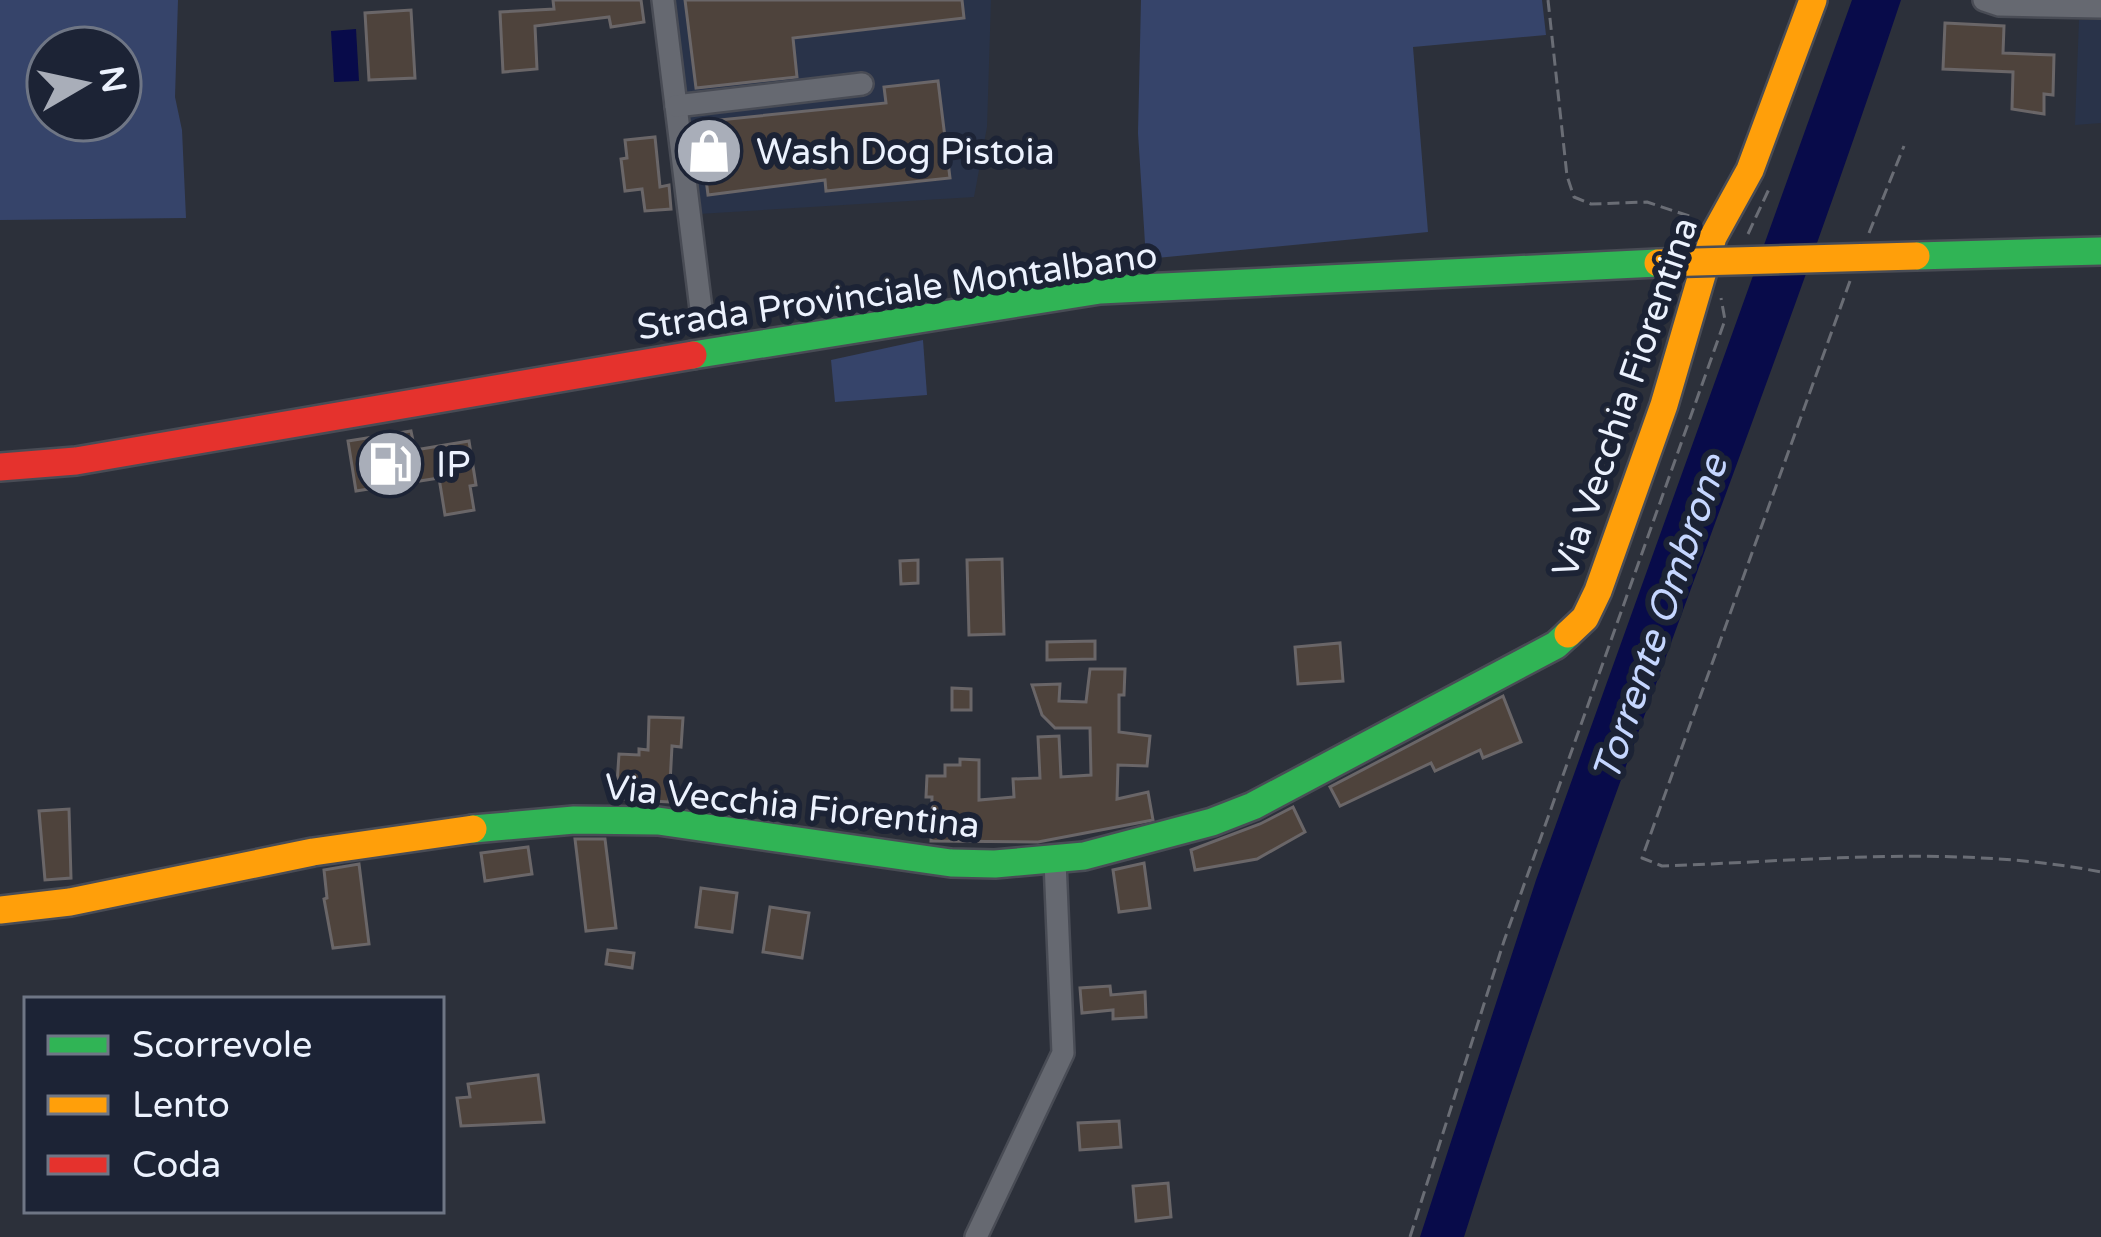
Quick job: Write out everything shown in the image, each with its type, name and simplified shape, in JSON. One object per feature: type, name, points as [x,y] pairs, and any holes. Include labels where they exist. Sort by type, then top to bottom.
[{"type":"street","points":[[663,0],[701,309]]},
{"type":"street","name":"Via Vecchia Fiorentina","points":[[0,910],[94,901],[330,849],[575,820],[703,825],[922,860],[1055,861],[1214,822],[1253,806],[1573,634],[1592,607],[1664,405],[1698,281],[1718,227],[1750,170],[1813,0]]},
{"type":"street","points":[[1984,0],[2008,6],[2101,7]]},
{"type":"street","points":[[676,106],[862,84]]},
{"type":"street","name":"Strada Provinciale Montalbano","points":[[0,467],[76,461],[933,314],[1100,290],[1658,263],[2101,250]]},
{"type":"street","points":[[976,1237],[1063,1053],[1055,861]]},
{"type":"path","points":[[1547,0],[1567,176],[1574,197],[1591,204],[1647,202],[1718,227]]},
{"type":"path","points":[[1869,233],[1904,146]]},
{"type":"path","points":[[1739,247],[1760,214],[1775,171]]},
{"type":"path","points":[[1852,277],[1642,858],[1662,866],[1906,858],[2036,860],[2101,872]]},
{"type":"path","points":[[1410,1237],[1504,941],[1725,320],[1721,295]]},
{"type":"shaded area","points":[[0,0],[178,0],[175,97],[182,130],[186,218],[0,220]]},
{"type":"shaded area","points":[[655,0],[991,0],[987,127],[974,197],[682,215]]},
{"type":"shaded area","points":[[1141,0],[1542,0],[1546,35],[1413,47],[1428,232],[1146,259],[1138,133]]},
{"type":"shaded area","points":[[2079,20],[2101,20],[2101,123],[2075,125]]},
{"type":"shaded area","points":[[923,340],[927,395],[835,402],[831,360]]},
{"type":"water","name":"Torrente Ombrone","points":[[1852,0],[1901,0],[1569,926],[1464,1237],[1420,1237],[1536,880]]},
{"type":"water","points":[[356,29],[359,81],[334,82],[331,31]]},
{"type":"building","points":[[553,0],[641,0],[644,22],[611,27],[609,17],[535,26],[537,69],[503,72],[500,12],[554,9]]},
{"type":"building","points":[[685,0],[962,0],[964,18],[793,38],[797,77],[696,88]]},
{"type":"building","points":[[411,10],[415,78],[369,80],[365,13]]},
{"type":"building","points":[[1945,23],[2004,26],[2003,53],[2054,55],[2053,95],[2044,94],[2044,114],[2012,109],[2013,72],[1943,69]]},
{"type":"building","points":[[938,81],[950,178],[826,191],[825,180],[708,195],[699,122],[886,103],[884,87]]},
{"type":"building","points":[[655,137],[660,187],[669,185],[671,209],[645,211],[642,189],[625,191],[621,159],[627,158],[625,140]]},
{"type":"building","points":[[411,431],[415,450],[469,441],[476,485],[470,486],[474,510],[445,515],[439,478],[356,491],[348,441]]},
{"type":"building","points":[[1002,559],[1004,634],[969,635],[967,560]]},
{"type":"building","points":[[918,560],[918,583],[901,584],[900,561]]},
{"type":"building","points":[[1095,641],[1095,659],[1047,660],[1047,642]]},
{"type":"building","points":[[1340,643],[1343,681],[1298,684],[1295,647]]},
{"type":"building","points":[[1090,669],[1125,669],[1119,732],[1150,736],[1147,766],[1118,765],[1117,799],[1148,792],[1153,820],[1038,842],[931,841],[932,797],[926,797],[927,776],[945,776],[945,765],[960,765],[960,759],[979,760],[979,800],[1014,797],[1013,779],[1040,778],[1038,737],[1059,736],[1061,777],[1091,775],[1090,728],[1055,728],[1042,715],[1032,685],[1060,684],[1059,701],[1086,702]]},
{"type":"building","points":[[952,688],[971,689],[971,710],[952,710]]},
{"type":"building","points":[[1503,696],[1521,742],[1483,758],[1480,750],[1435,771],[1431,763],[1340,806],[1330,787]]},
{"type":"building","points":[[649,717],[683,718],[681,747],[672,746],[669,802],[616,799],[619,754],[639,755],[639,749],[648,750]]},
{"type":"building","points":[[1293,807],[1305,832],[1257,859],[1195,870],[1191,850]]},
{"type":"building","points":[[69,809],[71,878],[45,880],[39,811]]},
{"type":"building","points":[[575,839],[605,839],[616,928],[586,931]]},
{"type":"building","points":[[528,847],[532,874],[485,881],[481,853]]},
{"type":"building","points":[[1144,863],[1150,908],[1119,912],[1113,870]]},
{"type":"building","points":[[359,864],[369,944],[333,948],[324,870]]},
{"type":"building","points":[[701,888],[737,893],[732,932],[696,927]]},
{"type":"building","points":[[770,907],[809,913],[802,958],[763,952]]},
{"type":"building","points":[[608,950],[634,953],[632,968],[606,964]]},
{"type":"building","points":[[1110,986],[1111,995],[1145,992],[1146,1017],[1113,1019],[1113,1010],[1082,1013],[1080,988]]},
{"type":"building","points":[[538,1075],[544,1122],[461,1126],[457,1098],[470,1097],[468,1084]]},
{"type":"building","points":[[1119,1121],[1121,1147],[1080,1150],[1078,1123]]},
{"type":"building","points":[[1168,1183],[1171,1217],[1136,1221],[1133,1186]]},
{"type":"traffic: fast","points":[[1916,256],[2101,251]]},
{"type":"traffic: fast","points":[[693,355],[1100,290],[1658,263]]},
{"type":"traffic: fast","points":[[473,829],[574,820],[658,821],[951,863],[1084,856],[1212,822],[1253,806],[1556,645],[1568,634]]},
{"type":"traffic: slow","points":[[1568,634],[1585,618],[1598,591],[1664,405],[1713,237],[1750,170],[1813,0]]},
{"type":"traffic: slow","points":[[1658,263],[1916,256]]},
{"type":"traffic: slow","points":[[0,910],[70,902],[313,852],[473,829]]},
{"type":"traffic: jam","points":[[0,467],[76,461],[693,355]]},
{"type":"place","name":"Wash Dog Pistoia","points":[[709,151]]},
{"type":"place","name":"IP","points":[[390,464]]}]
